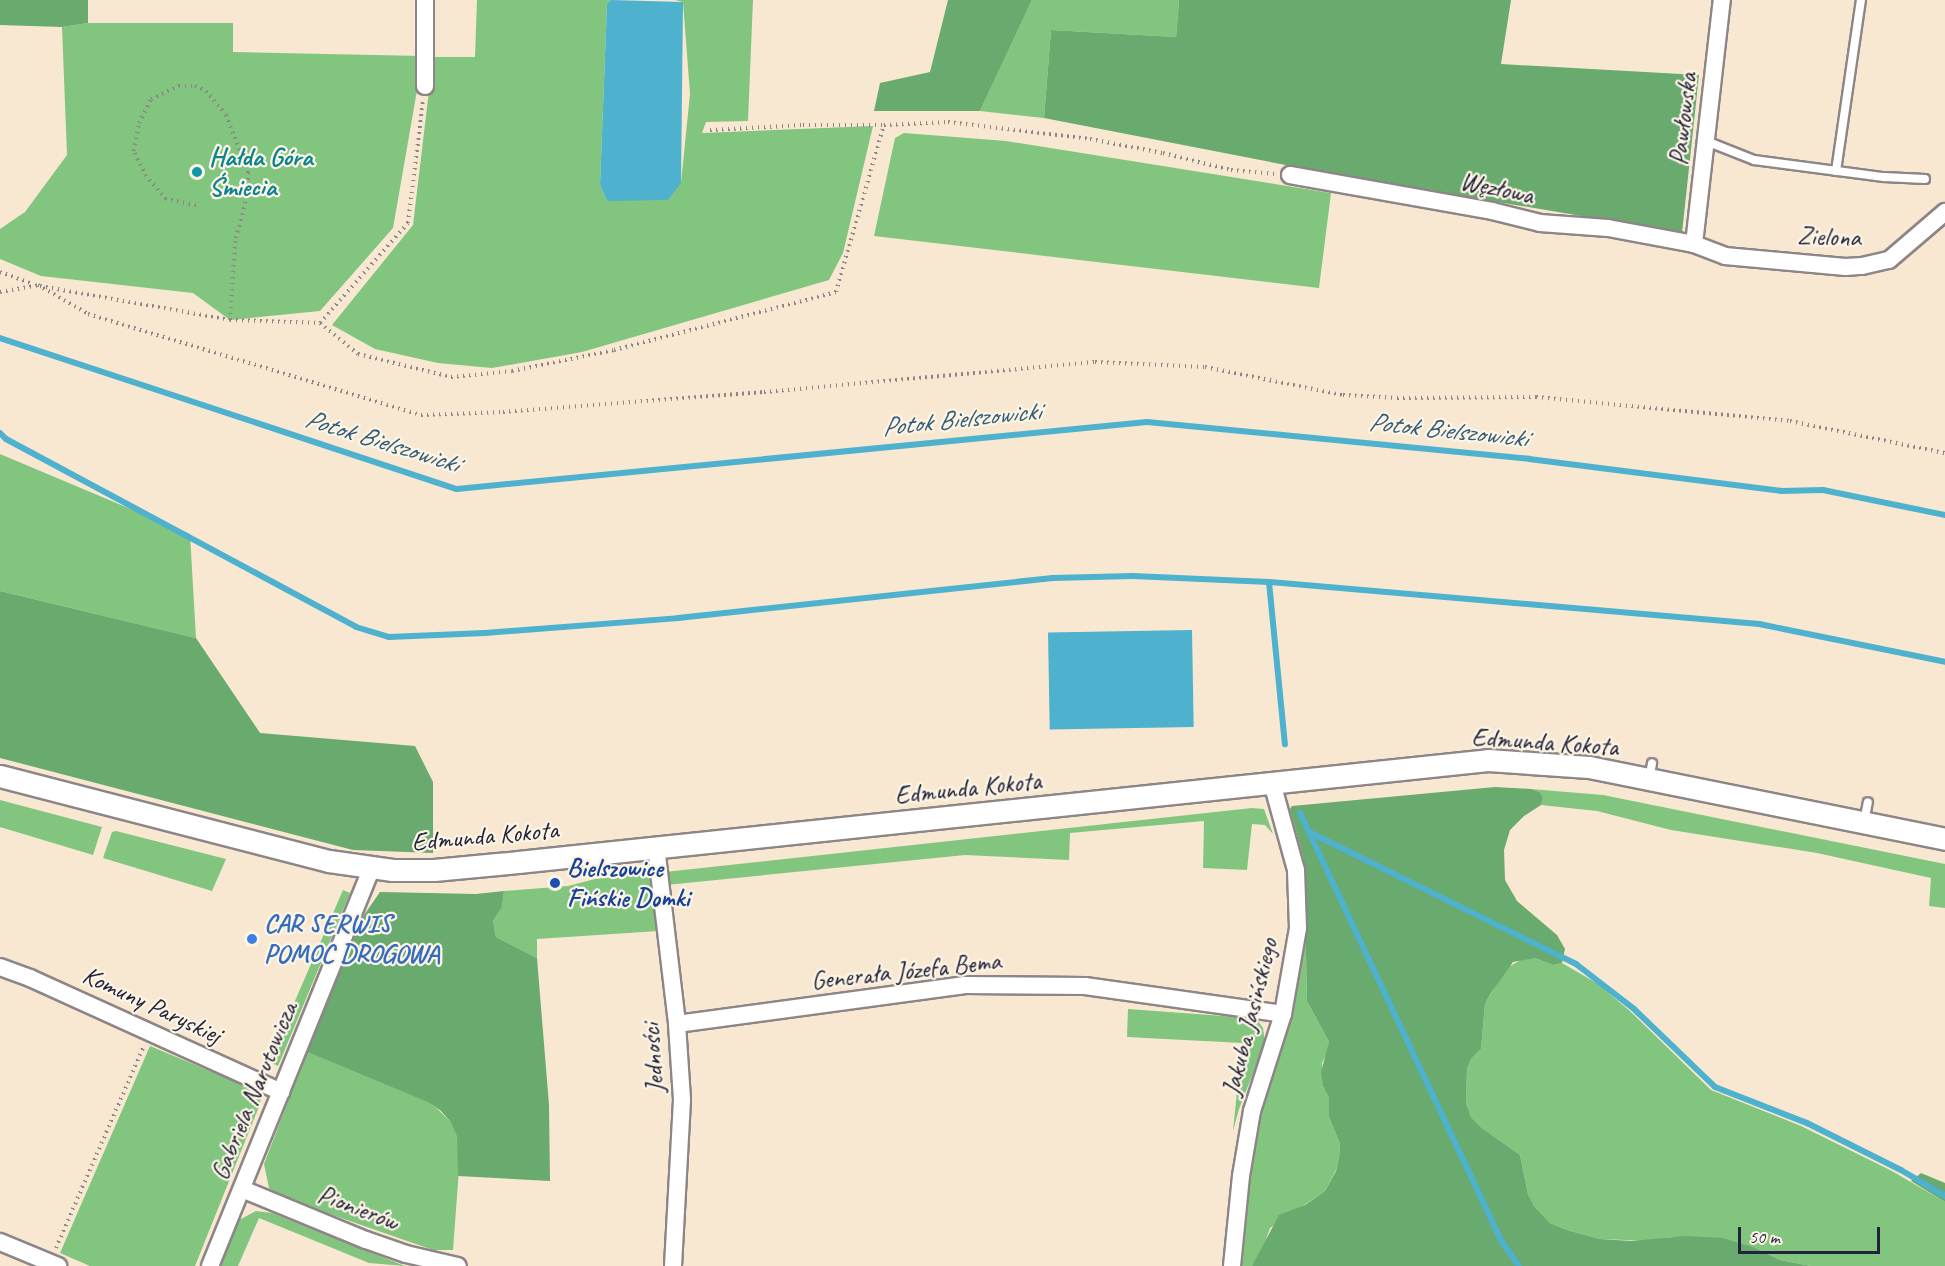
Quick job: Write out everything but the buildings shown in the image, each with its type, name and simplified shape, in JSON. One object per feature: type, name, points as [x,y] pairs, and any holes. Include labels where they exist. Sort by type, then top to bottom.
[{"type":"street","points":[[425,0],[425,86]]},
{"type":"street","name":"Pawłowska","points":[[1694,244],[1722,0]]},
{"type":"street","name":"Węzłowa","points":[[1290,175],[1540,223],[1608,228],[1694,244]]},
{"type":"street","name":"Zielona","points":[[1694,244],[1725,256],[1862,266],[1888,260],[1945,212]]},
{"type":"street","name":"Edmunda Kokota","points":[[0,776],[310,856],[372,868],[460,868],[1488,760],[1650,771],[1866,812],[1945,838]]},
{"type":"street","name":"Jakuba Jasińskiego","points":[[1232,1266],[1241,1176],[1252,1111],[1283,1014],[1298,928],[1296,870],[1272,783]]},
{"type":"street","name":"Jedności","points":[[656,847],[676,1024],[682,1100],[673,1266]]},
{"type":"street","name":"Gabriela Narutowicza","points":[[210,1266],[372,868]]},
{"type":"street","name":"Komuny Paryskiej","points":[[0,967],[281,1092]]},
{"type":"street","name":"Generała Józefa Bema","points":[[676,1024],[965,985],[1085,986],[1283,1014]]},
{"type":"street","name":"Pionierów","points":[[242,1189],[366,1240],[435,1262],[458,1266]]},
{"type":"street","points":[[0,1242],[54,1264]]},
{"type":"lane","points":[[1836,171],[1861,0]]},
{"type":"lane","points":[[1706,141],[1754,160],[1836,171],[1925,179]]},
{"type":"path","points":[[196,206],[166,199],[146,176],[134,150],[139,123],[151,99],[179,86],[195,86],[206,92],[226,114],[248,172],[247,196],[235,241],[230,320]]},
{"type":"path","points":[[320,323],[408,223],[425,86]]},
{"type":"path","points":[[710,130],[803,125],[948,122],[1078,138],[1164,153],[1231,170],[1290,175]]},
{"type":"path","points":[[0,272],[38,285],[230,320],[320,323],[358,354],[451,377],[512,371],[614,350],[836,292],[884,125]]},
{"type":"path","points":[[0,292],[38,285],[88,314],[421,415],[503,412],[740,394],[1095,362],[1205,367],[1343,395],[1397,399],[1536,397],[1769,419],[1945,453]]},
{"type":"path","points":[[54,1264],[150,1032]]},
{"type":"green space","points":[[0,0],[88,0],[88,23],[62,27],[0,25]]},
{"type":"green space","points":[[477,0],[611,0],[607,4],[600,185],[607,201],[681,183],[690,94],[683,2],[675,0],[753,0],[748,121],[706,122],[702,133],[873,126],[843,253],[829,280],[582,352],[492,368],[438,363],[375,349],[332,325],[413,225],[433,57],[475,57]]},
{"type":"green space","points":[[948,0],[1032,0],[980,111],[874,111],[880,83],[930,72]]},
{"type":"green space","points":[[1032,0],[1179,0],[1176,37],[1051,30],[1044,118],[980,111]]},
{"type":"green space","points":[[1179,0],[1511,0],[1501,64],[1699,75],[1682,233],[1332,174],[1044,118],[1051,30],[1176,37]]},
{"type":"green space","points":[[88,23],[233,23],[233,52],[423,56],[393,228],[320,311],[230,320],[193,293],[41,276],[0,259],[0,229],[25,212],[67,155],[62,27]]},
{"type":"green space","points":[[904,133],[1006,141],[1331,193],[1319,288],[874,236],[895,138]]},
{"type":"green space","points":[[0,454],[190,534],[196,638],[0,591]]},
{"type":"green space","points":[[0,591],[196,638],[260,733],[415,746],[433,782],[433,853],[353,850],[0,758]]},
{"type":"green space","points":[[1495,787],[1531,789],[1540,792],[1543,798],[1541,805],[1524,816],[1510,830],[1504,850],[1505,880],[1517,901],[1557,935],[1565,949],[1562,963],[1553,965],[1535,958],[1513,962],[1491,993],[1485,1004],[1481,1049],[1471,1059],[1467,1069],[1466,1103],[1471,1117],[1482,1128],[1520,1155],[1528,1194],[1534,1206],[1550,1223],[1600,1239],[1631,1241],[1685,1236],[1722,1238],[1756,1248],[1780,1260],[1811,1266],[1252,1266],[1279,1215],[1305,1205],[1325,1191],[1336,1171],[1339,1157],[1340,1144],[1329,1117],[1329,1098],[1323,1086],[1321,1072],[1329,1042],[1307,1001],[1304,860],[1290,809],[1292,806]]},
{"type":"green space","points":[[1531,789],[1603,795],[1945,864],[1945,908],[1929,906],[1931,878],[1817,853],[1671,830],[1597,811],[1541,805],[1543,798],[1540,792]]},
{"type":"green space","points":[[0,800],[102,827],[93,855],[0,827]]},
{"type":"green space","points":[[1252,808],[1264,809],[1273,834],[1265,825],[1252,824],[1247,870],[1203,868],[1204,821],[1070,833],[1069,860],[965,855],[666,885],[665,872]]},
{"type":"green space","points":[[116,831],[226,859],[212,891],[103,858],[112,832]]},
{"type":"green space","points":[[1304,860],[1307,1001],[1329,1042],[1328,1051],[1322,1063],[1323,1086],[1329,1098],[1329,1117],[1340,1144],[1339,1157],[1336,1170],[1325,1191],[1270,1228],[1261,1254],[1252,1266],[1239,1266],[1257,1115],[1298,979],[1302,944]]},
{"type":"green space","points":[[651,873],[658,931],[537,939],[537,958],[496,937],[493,921],[502,907],[504,891],[568,886],[595,879]]},
{"type":"green space","points":[[343,890],[350,893],[278,1066],[269,1061]]},
{"type":"green space","points":[[504,891],[502,907],[493,921],[496,937],[537,958],[549,1105],[550,1181],[458,1176],[457,1137],[450,1121],[441,1111],[430,1103],[307,1052],[364,915],[380,892],[476,894]]},
{"type":"green space","points":[[1525,958],[1535,958],[1553,965],[1562,963],[1598,984],[1631,1012],[1711,1090],[1801,1126],[1892,1171],[1945,1202],[1945,1266],[1811,1266],[1780,1260],[1756,1248],[1671,1237],[1650,1241],[1600,1239],[1550,1223],[1534,1206],[1528,1194],[1520,1155],[1482,1128],[1471,1117],[1466,1103],[1467,1069],[1471,1059],[1481,1049],[1485,1004],[1506,968]]},
{"type":"green space","points":[[1128,1009],[1251,1018],[1258,1021],[1263,1028],[1265,1043],[1239,1109],[1233,1131],[1242,1043],[1127,1037]]},
{"type":"green space","points":[[150,1046],[258,1091],[261,1099],[195,1266],[90,1266],[60,1253]]},
{"type":"green space","points":[[307,1052],[431,1103],[450,1121],[457,1137],[460,1156],[453,1250],[433,1250],[281,1197],[269,1188],[264,1164]]},
{"type":"green space","points":[[1921,1173],[1945,1183],[1945,1202],[1911,1181]]},
{"type":"green space","points":[[256,1211],[272,1213],[405,1266],[369,1263],[259,1218],[238,1266],[220,1266],[239,1220]]},
{"type":"water","points":[[611,0],[683,2],[681,183],[668,200],[607,201],[600,185],[607,4]]},
{"type":"water","points":[[1192,630],[1194,727],[1050,729],[1048,633]]},
{"type":"waterway","name":"Potok Bielszowicki","points":[[0,338],[457,489],[1147,422],[1529,459],[1781,491],[1823,490],[1945,515]]},
{"type":"waterway","points":[[0,433],[6,439],[356,627],[389,637],[485,633],[678,618],[1053,578],[1133,576],[1269,582],[1759,624],[1945,662]]},
{"type":"waterway","points":[[1269,582],[1285,744]]},
{"type":"waterway","points":[[1300,813],[1502,1242],[1519,1266]]},
{"type":"waterway","points":[[1309,832],[1576,964],[1634,1009],[1715,1087],[1807,1123],[1901,1170],[1945,1196]]},
{"type":"place","name":"Hałda Góra Śmiecia","points":[[197,172]]},
{"type":"place","name":"Bielszowice Fińskie Domki","points":[[555,883]]},
{"type":"place","name":"CAR SERWIS POMOC DROGOWA","points":[[252,939]]}]
